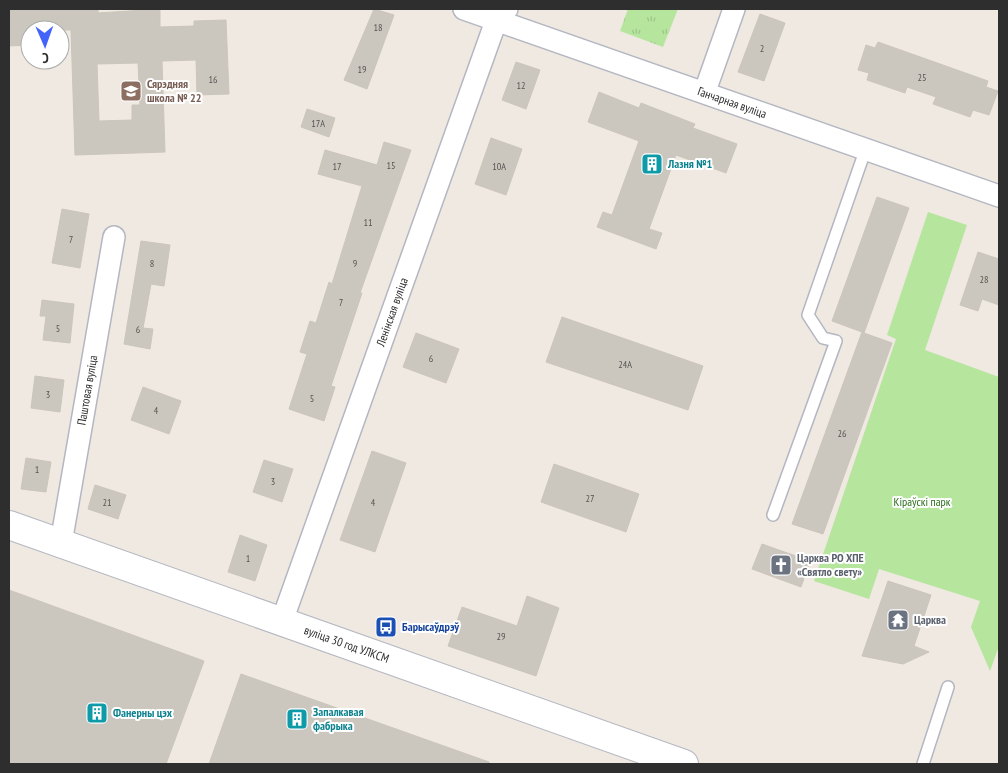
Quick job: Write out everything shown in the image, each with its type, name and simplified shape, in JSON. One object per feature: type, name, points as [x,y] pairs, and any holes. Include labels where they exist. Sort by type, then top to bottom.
[{"type":"main road","name":"вуліца 30 год УЛКСМ","points":[[9,525],[684,764]]},
{"type":"street","name":"Ганчарная вуліца","points":[[464,9],[502,15],[705,91],[999,196]]},
{"type":"street","points":[[705,91],[734,9]]},
{"type":"street","name":"Ленінская вуліца","points":[[282,621],[502,15]]},
{"type":"street","name":"Паштовая вуліца","points":[[61,543],[114,237]]},
{"type":"lane","points":[[773,515],[836,341],[823,338],[808,315],[866,148]]},
{"type":"lane","points":[[922,764],[948,687]]},
{"type":"green space","points":[[628,9],[678,9],[663,47],[620,31]]},
{"type":"green space","name":"Кіраўскі парк","points":[[928,212],[967,225],[925,350],[999,377],[999,646],[990,671],[971,627],[980,601],[879,569],[869,599],[814,581],[896,339],[887,335]]},
{"type":"building","points":[[9,9],[98,9],[98,13],[160,9],[160,27],[194,26],[194,21],[226,20],[229,94],[197,95],[196,60],[162,61],[165,152],[75,155],[70,20],[20,20],[20,45],[9,46]],"holes":[[[138,63],[140,105],[132,105],[132,120],[99,121],[97,64]]]},
{"type":"building","points":[[374,9],[394,15],[367,89],[344,80]]},
{"type":"building","points":[[760,14],[785,23],[764,81],[738,72]]},
{"type":"building","points":[[878,42],[988,81],[986,87],[998,91],[989,115],[973,110],[970,117],[933,104],[936,97],[907,87],[905,93],[867,80],[869,73],[858,70],[866,45],[875,48]]},
{"type":"building","points":[[516,62],[540,70],[526,109],[502,100]]},
{"type":"building","name":"Лазня №1","points":[[599,92],[639,108],[641,103],[695,124],[693,128],[737,144],[726,173],[676,155],[649,229],[662,233],[656,249],[597,227],[603,212],[612,215],[639,141],[588,122]]},
{"type":"building","points":[[307,109],[335,118],[329,137],[301,127]]},
{"type":"building","points":[[491,138],[522,149],[506,195],[475,184]]},
{"type":"building","points":[[384,142],[411,150],[360,293],[362,293],[331,386],[335,387],[324,421],[289,409],[307,354],[300,352],[310,321],[316,323],[329,282],[332,284],[362,186],[318,174],[325,150],[377,165]]},
{"type":"building","points":[[877,197],[909,208],[864,333],[892,343],[823,534],[792,524],[862,332],[832,321]]},
{"type":"building","points":[[62,209],[89,214],[80,268],[52,263]]},
{"type":"building","points":[[141,241],[170,245],[164,286],[151,284],[143,328],[153,329],[150,349],[124,344]]},
{"type":"building","points":[[978,252],[999,259],[999,305],[982,299],[978,311],[960,305]]},
{"type":"building","points":[[42,300],[74,304],[70,343],[43,340],[46,316],[40,316]]},
{"type":"building","points":[[562,317],[703,366],[688,410],[546,362]]},
{"type":"building","points":[[416,333],[459,349],[446,383],[403,367]]},
{"type":"building","points":[[35,376],[64,380],[60,412],[31,408]]},
{"type":"building","points":[[143,387],[181,401],[169,434],[131,420]]},
{"type":"building","points":[[372,451],[406,463],[375,552],[340,540]]},
{"type":"building","points":[[26,458],[51,462],[46,492],[21,489]]},
{"type":"building","points":[[264,460],[293,469],[282,502],[253,492]]},
{"type":"building","points":[[554,464],[639,494],[626,532],[541,502]]},
{"type":"building","points":[[95,485],[126,495],[118,519],[88,509]]},
{"type":"building","points":[[240,535],[267,545],[255,581],[228,572]]},
{"type":"building","name":"Царква РО ХПЕ «Святло свету»","points":[[762,544],[810,561],[801,587],[752,569]]},
{"type":"building","name":"Царква","points":[[888,581],[931,595],[914,646],[929,652],[903,664],[862,656]]},
{"type":"building","name":"Фанерны цэх","points":[[9,590],[204,661],[166,764],[9,764]]},
{"type":"building","points":[[527,596],[559,608],[536,676],[448,646],[462,607],[517,626]]},
{"type":"building","name":"Запалкавая фабрыка","points":[[241,674],[489,762],[489,764],[209,764]]},
{"type":"place","name":"Сярэдняя школа № 22","points":[[131,91]]},
{"type":"place","name":"Лазня №1","points":[[652,164]]},
{"type":"place","name":"Царква РО ХПЕ «Святло свету»","points":[[781,565]]},
{"type":"place","name":"Царква","points":[[898,620]]},
{"type":"place","name":"Барысаўдрэў","points":[[386,627]]},
{"type":"place","name":"Фанерны цэх","points":[[97,713]]},
{"type":"place","name":"Запалкавая фабрыка","points":[[297,719]]}]
